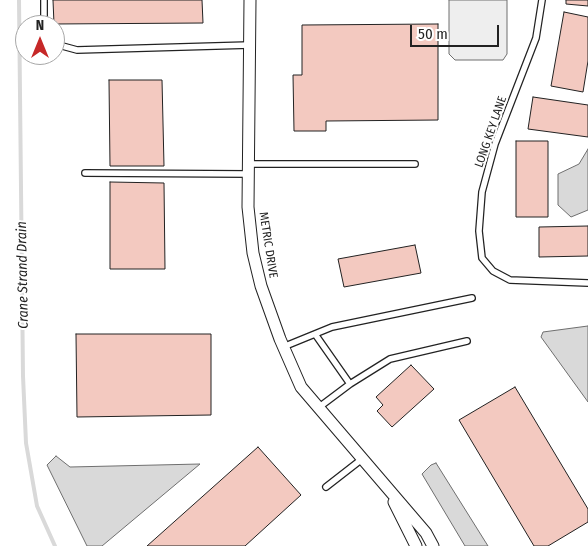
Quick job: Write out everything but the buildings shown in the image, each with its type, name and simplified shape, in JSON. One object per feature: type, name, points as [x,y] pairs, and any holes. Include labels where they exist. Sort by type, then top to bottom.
[{"type":"street","name":"METRIC DRIVE","points":[[250,0],[248,207],[253,253],[261,286],[283,346],[301,387],[386,485],[426,534],[433,546]]},
{"type":"street","name":"METRIC DRIVE","points":[[386,485],[416,546]]},
{"type":"lane","points":[[44,0],[44,15]]},
{"type":"lane","name":"LONG KEY LANE","points":[[542,0],[536,38],[495,144],[482,192],[478,231],[482,258],[493,271],[510,280],[588,282]]},
{"type":"lane","points":[[65,47],[77,50],[250,45]]},
{"type":"lane","points":[[85,172],[415,164]]},
{"type":"lane","points":[[283,346],[332,327],[472,298]]},
{"type":"lane","points":[[315,334],[350,384]]},
{"type":"lane","points":[[318,408],[350,384],[390,359],[467,341]]},
{"type":"lane","points":[[326,487],[362,459]]},
{"type":"shaded area","points":[[449,0],[507,0],[507,54],[503,60],[455,60],[449,54]]},
{"type":"shaded area","points":[[588,149],[588,210],[571,217],[558,205],[558,174],[579,164]]},
{"type":"shaded area","points":[[588,326],[588,402],[541,337],[543,332]]},
{"type":"shaded area","points":[[56,456],[70,467],[200,464],[102,546],[87,546],[47,465]]},
{"type":"shaded area","points":[[436,463],[488,546],[465,546],[422,474],[431,465]]},
{"type":"waterway","name":"Crane Strand Drain","points":[[19,0],[23,376],[26,443],[37,506],[55,546]]}]
